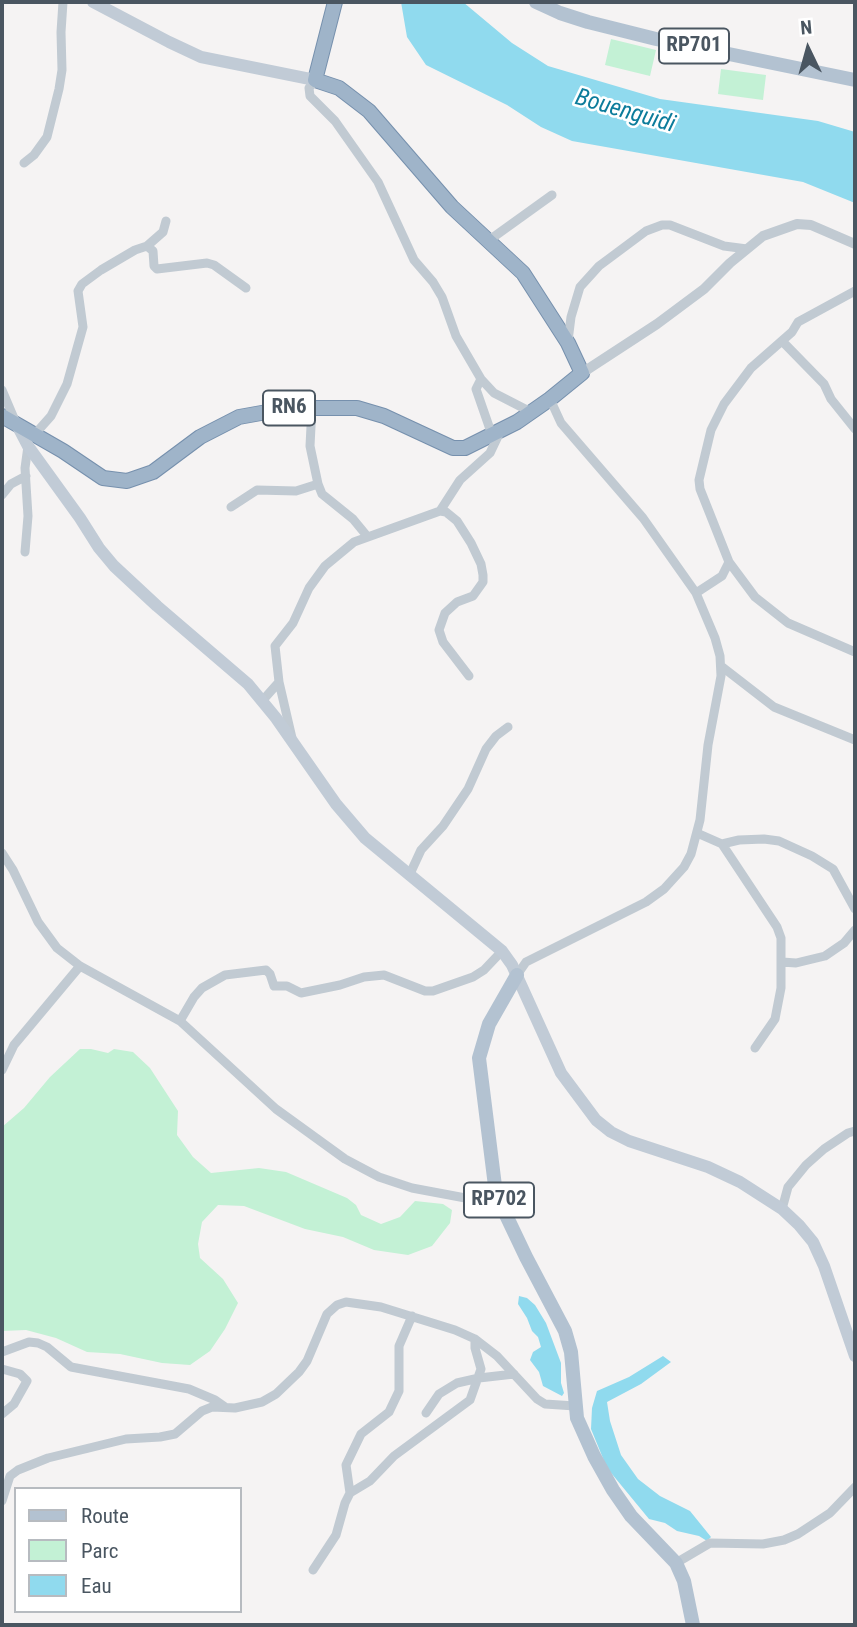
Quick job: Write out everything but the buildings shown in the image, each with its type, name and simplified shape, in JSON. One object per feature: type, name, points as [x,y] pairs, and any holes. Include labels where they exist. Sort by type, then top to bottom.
[{"type":"highway","points":[[335,2],[316,80],[339,89],[369,111],[452,208],[528,280],[568,343],[582,373]]},
{"type":"highway","name":"RN6","points":[[2,416],[16,423],[31,440],[103,478],[127,481],[153,472],[200,437],[239,417],[312,407],[357,408],[384,416],[457,449],[465,448],[496,434],[531,412],[582,373]]},
{"type":"main road","points":[[93,2],[201,57],[316,80]]},
{"type":"main road","name":"RP701","points":[[536,2],[588,22],[656,39],[855,80]]},
{"type":"main road","points":[[31,440],[99,548],[114,566],[263,700],[336,804],[365,838],[502,951],[517,975],[561,1073],[597,1120],[611,1132],[629,1141],[708,1167],[740,1182],[782,1209],[799,1225],[813,1242],[824,1266],[855,1356]]},
{"type":"main road","name":"RP702","points":[[517,975],[489,1024],[479,1058],[496,1194],[565,1331],[574,1373],[577,1418],[586,1438],[613,1490],[631,1516],[676,1563],[684,1581],[693,1625]]},
{"type":"street","points":[[24,163],[34,156],[47,137],[59,89],[62,70],[63,2]]},
{"type":"street","points":[[316,80],[309,88],[310,96],[335,121],[378,182],[414,260],[442,297],[456,336],[481,379],[494,393],[531,412]]},
{"type":"street","points":[[488,241],[552,194]]},
{"type":"street","points":[[25,552],[28,516],[26,476],[31,440],[51,416],[67,384],[83,327],[78,291],[82,284],[101,270],[135,250],[148,246],[163,232],[166,221]]},
{"type":"street","points":[[582,373],[657,324],[704,289],[763,236],[797,224],[811,225],[855,244]]},
{"type":"street","points":[[568,343],[571,317],[580,288],[599,266],[646,231],[670,225],[724,246],[747,249]]},
{"type":"street","points":[[148,246],[153,251],[153,266],[157,269],[207,263],[246,288]]},
{"type":"street","points":[[855,291],[802,320],[782,341],[758,359],[724,404],[711,430],[701,467],[700,489],[729,562],[754,597],[788,623],[855,652]]},
{"type":"street","points":[[782,341],[824,384],[831,399],[855,429]]},
{"type":"street","points":[[293,742],[279,682],[275,646],[293,623],[309,588],[325,566],[354,542],[440,510],[460,480],[491,453],[496,434],[476,389],[481,379]]},
{"type":"street","points":[[2,390],[16,423]]},
{"type":"street","points":[[517,975],[526,961],[646,902],[664,890],[684,867],[697,833],[721,666],[715,638],[696,593],[643,518],[561,423],[550,399]]},
{"type":"street","points":[[312,407],[310,446],[322,494],[354,519],[367,536]]},
{"type":"street","points":[[2,495],[11,484],[26,476]]},
{"type":"street","points":[[230,506],[257,490],[296,491],[318,484]]},
{"type":"street","points":[[440,510],[457,521],[476,553],[483,575],[483,582],[473,596],[457,602],[445,613],[439,630],[443,642],[469,676]]},
{"type":"street","points":[[722,576],[729,562]]},
{"type":"street","points":[[696,593],[722,576],[737,573]]},
{"type":"street","points":[[721,666],[774,708],[855,740]]},
{"type":"street","points":[[263,700],[279,682]]},
{"type":"street","points":[[410,876],[421,850],[443,826],[468,789],[491,741],[508,727]]},
{"type":"street","points":[[697,833],[722,844],[777,927],[782,944],[781,988],[775,1019],[755,1048]]},
{"type":"street","points":[[722,844],[765,839],[779,841],[812,856],[833,869],[855,909]]},
{"type":"street","points":[[2,853],[47,936],[57,947],[80,966],[180,1021],[276,1109],[356,1166],[412,1188],[476,1200],[496,1194]]},
{"type":"street","points":[[782,962],[796,963],[825,957],[844,943],[855,930]]},
{"type":"street","points":[[180,1021],[202,988],[225,975],[266,970],[274,986],[288,986],[301,993],[340,985],[364,976],[384,975],[425,991],[433,991],[484,971],[502,951]]},
{"type":"street","points":[[2,1070],[15,1045],[80,966]]},
{"type":"street","points":[[782,1209],[788,1187],[806,1165],[824,1149],[855,1131]]},
{"type":"street","points":[[2,1501],[10,1476],[48,1458],[126,1439],[175,1434],[202,1411],[212,1407],[248,1407],[262,1402],[289,1383],[307,1361],[327,1314],[337,1305],[358,1303],[455,1330],[475,1339],[497,1356],[537,1399],[545,1404],[575,1406]]},
{"type":"street","points":[[350,1493],[346,1465],[361,1434],[389,1412],[399,1391],[399,1346],[412,1316]]},
{"type":"street","points":[[313,1570],[336,1535],[350,1493],[369,1481],[394,1456],[470,1400],[481,1365],[475,1349],[475,1339]]},
{"type":"street","points":[[2,1352],[29,1342],[38,1343],[71,1367],[190,1389],[226,1407]]},
{"type":"street","points":[[2,1369],[20,1374],[27,1381],[14,1404],[2,1414]]},
{"type":"street","points":[[426,1413],[435,1399],[448,1388],[479,1378],[514,1374]]},
{"type":"street","points":[[676,1563],[710,1543],[763,1544],[784,1540],[830,1513],[855,1487]]},
{"type":"green space","points":[[611,39],[656,50],[650,76],[605,65]]},
{"type":"green space","points":[[721,69],[766,75],[763,100],[718,94]]},
{"type":"green space","points":[[80,1049],[108,1053],[114,1049],[133,1052],[150,1068],[178,1111],[177,1135],[193,1157],[211,1173],[259,1168],[286,1172],[347,1198],[356,1205],[361,1215],[381,1224],[400,1217],[415,1201],[443,1204],[452,1210],[450,1223],[432,1246],[408,1255],[374,1250],[343,1237],[305,1229],[244,1206],[218,1205],[202,1222],[198,1244],[200,1258],[223,1279],[238,1303],[210,1351],[190,1365],[162,1363],[120,1354],[87,1352],[56,1338],[26,1330],[2,1331],[2,1127],[24,1108],[50,1077]]},
{"type":"water","name":"Bouenguidi","points":[[401,2],[463,2],[512,43],[548,66],[660,99],[818,121],[855,132],[855,203],[803,182],[572,141],[426,65],[407,37]]},
{"type":"water","points":[[519,1296],[527,1298],[535,1305],[546,1323],[561,1363],[562,1396],[543,1386],[539,1372],[530,1360],[533,1352],[541,1347],[518,1304]]},
{"type":"water","points":[[663,1356],[671,1362],[641,1384],[607,1402],[610,1421],[621,1455],[638,1479],[660,1496],[690,1511],[711,1537],[707,1541],[649,1519],[607,1468],[591,1429],[592,1408],[597,1391],[629,1377]]}]
